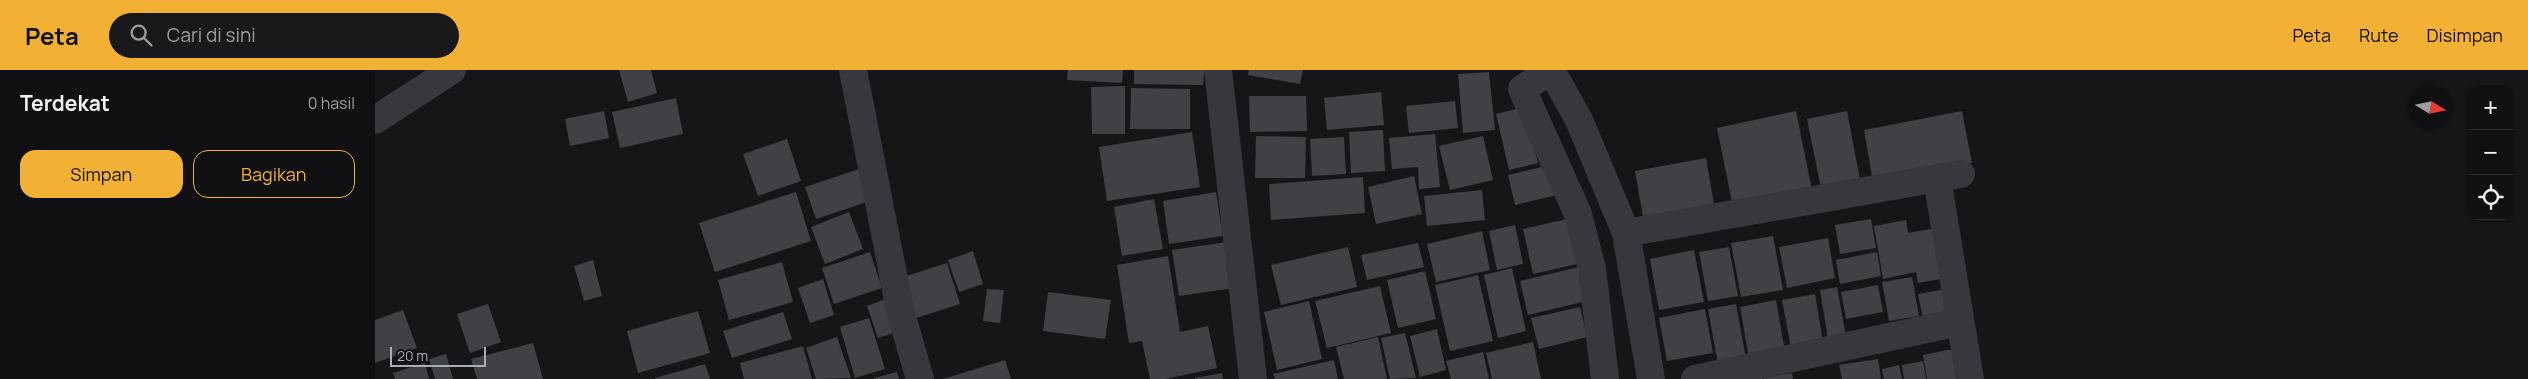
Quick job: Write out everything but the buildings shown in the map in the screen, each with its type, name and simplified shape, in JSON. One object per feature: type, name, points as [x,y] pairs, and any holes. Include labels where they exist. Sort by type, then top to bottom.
[{"type":"street","points":[[375,120],[452,70]]},
{"type":"street","points":[[853,70],[900,310],[919,379]]},
{"type":"street","points":[[1218,70],[1253,379]]},
{"type":"street","points":[[1605,379],[1593,269],[1578,214],[1522,89],[1543,75],[1579,120],[1626,233],[1651,379]]},
{"type":"street","points":[[1626,233],[1949,176],[1959,322],[1970,379]]},
{"type":"street","points":[[1695,379],[1959,322]]}]
